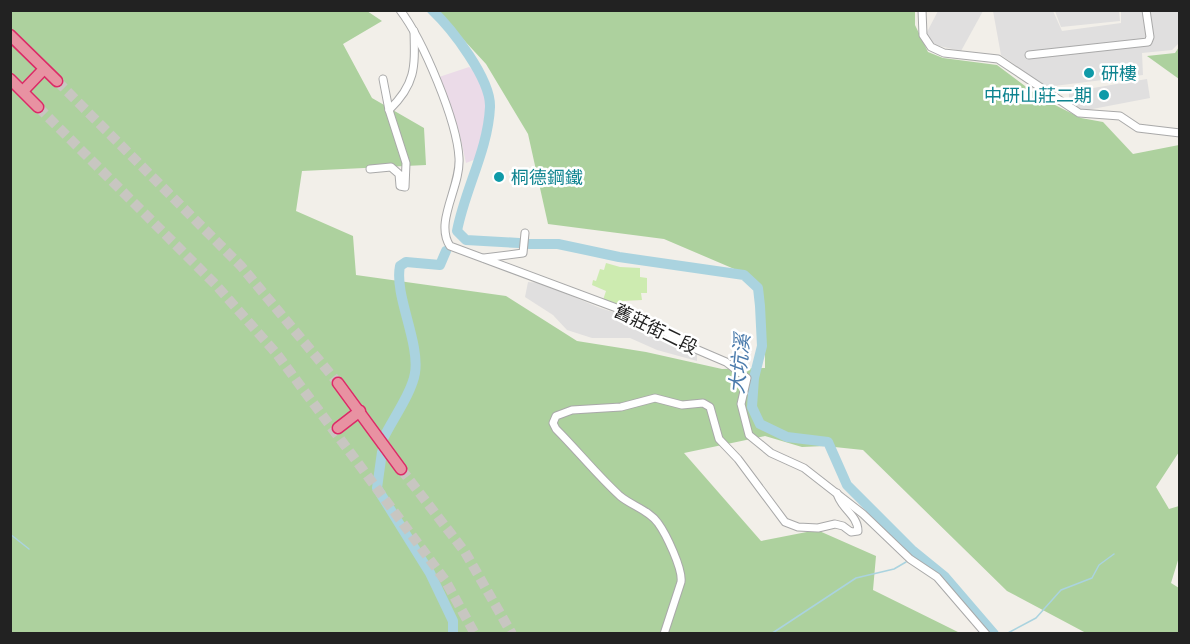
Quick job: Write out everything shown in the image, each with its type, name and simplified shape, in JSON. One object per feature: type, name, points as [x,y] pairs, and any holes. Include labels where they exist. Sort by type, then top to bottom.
[{"type":"highway","points":[[10,35],[57,81]]},
{"type":"highway","points":[[23,91],[45,69]]},
{"type":"highway","points":[[10,79],[38,107]]},
{"type":"highway","points":[[338,383],[401,469]]},
{"type":"highway","points":[[338,428],[360,411]]},
{"type":"street","name":"舊莊街二段","points":[[400,10],[414,29],[456,137],[459,159],[458,181],[445,221],[444,236],[450,246],[548,280],[587,298],[638,316],[691,347],[739,370],[747,378],[741,404],[749,435],[771,453],[804,468],[863,514],[909,557],[937,577],[986,633]]},
{"type":"street","points":[[922,10],[923,34],[931,47],[944,53],[999,59],[1079,113],[1120,116],[1138,128],[1179,133]]},
{"type":"street","points":[[1029,55],[1148,42],[1150,37],[1146,10]]},
{"type":"street","points":[[388,110],[404,95],[414,72],[414,29]]},
{"type":"street","points":[[370,169],[391,167],[399,174],[400,186],[405,187],[406,163],[388,110],[382,79]]},
{"type":"street","points":[[482,258],[523,253],[525,233]]},
{"type":"street","points":[[664,633],[681,582],[682,574],[678,561],[659,524],[620,495],[587,463],[556,429],[553,423],[556,416],[572,410],[621,407],[655,398],[681,405],[703,403],[710,407],[719,439],[738,459],[785,522],[798,527],[818,528],[835,524],[851,532],[858,531],[855,518],[839,502],[837,493]]},
{"type":"shaded area","points":[[938,11],[983,11],[961,51],[935,45],[926,34]]},
{"type":"shaded area","points":[[993,11],[1053,11],[1062,31],[1121,23],[1121,11],[1179,11],[1179,43],[1172,50],[1142,53],[1143,75],[1046,87],[1001,55]]},
{"type":"shaded area","points":[[1055,11],[1119,11],[1120,21],[1061,27]]},
{"type":"shaded area","points":[[469,67],[476,73],[484,94],[487,111],[485,129],[476,159],[466,163],[459,131],[439,77]]},
{"type":"shaded area","name":"中研山莊二期","points":[[1147,79],[1150,98],[1082,111],[1069,104],[1069,92]]},
{"type":"shaded area","points":[[528,282],[541,283],[600,308],[639,320],[658,334],[697,354],[697,361],[657,350],[630,338],[592,338],[567,330],[553,315],[525,297]]},
{"type":"green space","points":[[10,11],[367,11],[382,21],[343,44],[372,98],[424,128],[426,165],[302,171],[296,211],[353,236],[356,275],[506,296],[577,341],[646,352],[722,369],[765,368],[765,308],[746,274],[664,239],[548,224],[528,134],[486,64],[450,25],[432,11],[915,11],[915,25],[928,52],[943,58],[997,65],[1041,98],[1081,118],[1103,122],[1133,154],[1179,145],[1179,452],[1156,487],[1169,509],[1179,506],[1179,557],[1171,583],[1179,588],[1179,633],[1086,633],[1007,591],[863,450],[825,446],[802,447],[765,436],[684,453],[761,541],[817,530],[876,556],[873,590],[960,633],[11,633]]},
{"type":"green space","points":[[1179,47],[1179,79],[1147,56],[1175,53]]},
{"type":"green space","points":[[606,263],[620,267],[640,268],[640,277],[647,278],[647,293],[641,293],[642,300],[623,301],[622,305],[603,300],[606,291],[592,285],[600,269],[604,270]]},
{"type":"waterway","name":"大坑溪","points":[[432,10],[450,29],[469,55],[489,96],[490,107],[485,139],[457,231],[466,240],[519,243]]},
{"type":"waterway","name":"大坑溪","points":[[529,244],[558,244],[619,257],[744,275],[758,288],[760,306],[762,346],[754,378],[752,407],[760,424],[787,437],[828,442],[847,485],[913,551],[945,577],[994,634]]},
{"type":"waterway","points":[[384,437],[406,397],[415,373],[416,361],[401,291],[400,266],[406,262],[440,265],[446,251]]},
{"type":"waterway","points":[[382,452],[377,488],[430,573],[453,621],[453,634]]},
{"type":"waterway","points":[[10,534],[29,549]]},
{"type":"waterway","points":[[1006,634],[1036,618],[1061,590],[1092,578],[1099,565],[1114,554]]},
{"type":"waterway","points":[[771,634],[856,578],[894,569],[906,562]]},
{"type":"tunnel","points":[[57,81],[241,266],[338,383]]},
{"type":"tunnel","points":[[38,107],[216,285],[276,353],[445,580],[475,634]]},
{"type":"tunnel","points":[[401,469],[465,552],[512,634]]},
{"type":"place","name":"研樓","points":[[1089,73]]},
{"type":"place","name":"中研山莊二期","points":[[1104,95]]},
{"type":"place","name":"桐德鋼鐵","points":[[499,177]]}]
